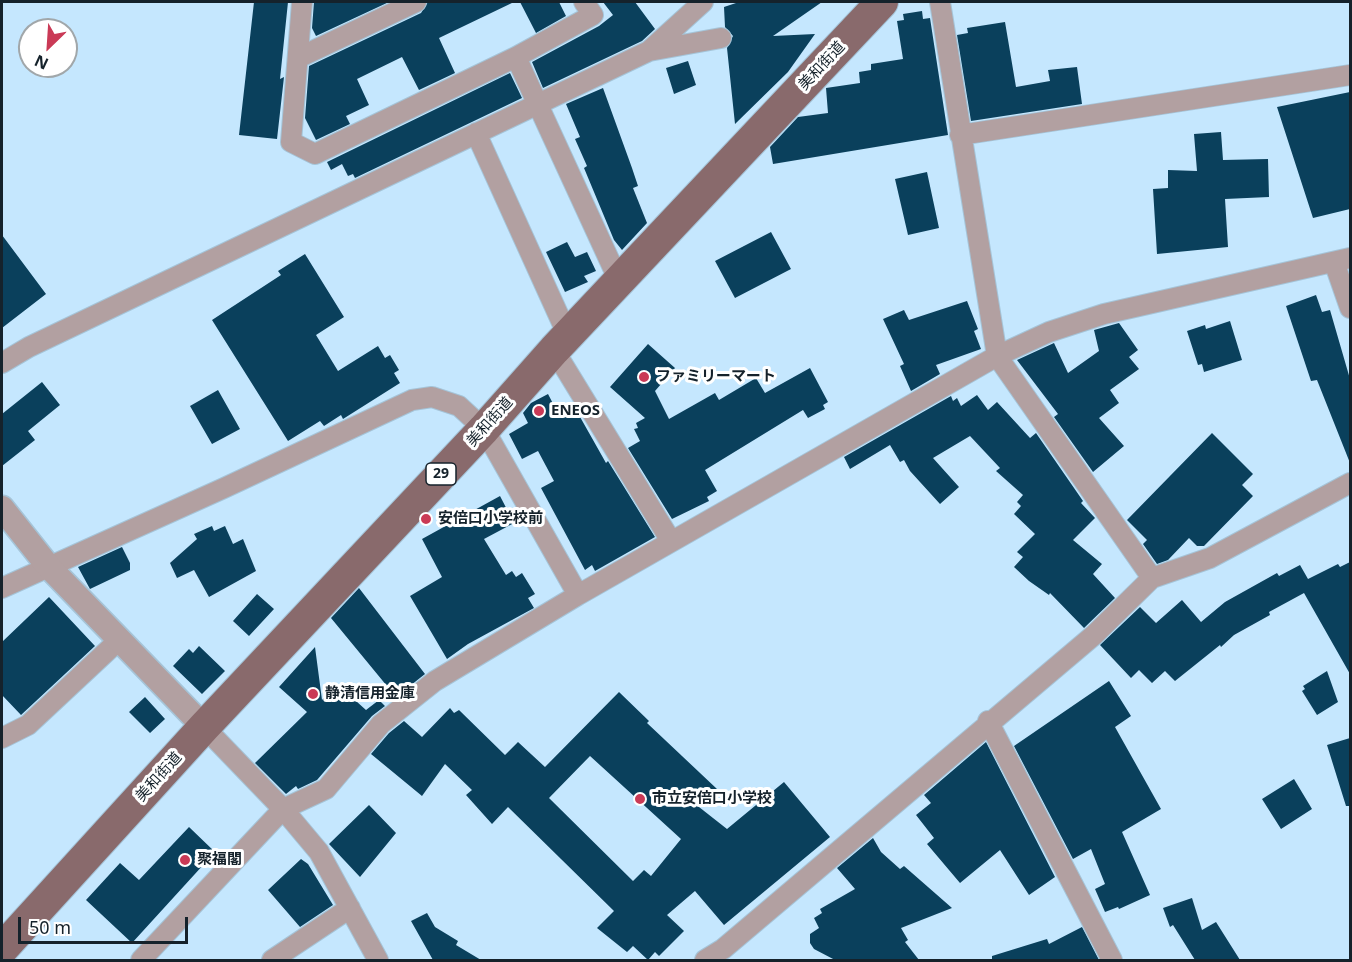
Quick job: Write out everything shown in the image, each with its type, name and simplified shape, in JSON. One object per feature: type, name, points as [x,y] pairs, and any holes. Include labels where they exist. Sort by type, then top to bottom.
[{"type":"main road","name":"美和街道","points":[[2,949],[204,727],[484,429],[876,4]]},
{"type":"street","points":[[302,2],[291,142],[315,154],[516,57],[593,15],[584,2]]},
{"type":"street","points":[[298,58],[417,2]]},
{"type":"street","points":[[649,51],[703,2]]},
{"type":"street","points":[[940,2],[998,356],[1152,578]]},
{"type":"street","points":[[2,363],[29,347],[649,51],[721,38]]},
{"type":"street","points":[[516,57],[619,281]]},
{"type":"street","points":[[960,135],[1350,75]]},
{"type":"street","points":[[476,133],[561,343],[671,541]]},
{"type":"street","points":[[141,960],[284,809],[326,789],[381,724],[435,681],[671,541],[998,356],[1049,332],[1104,314],[1342,260],[1350,308]]},
{"type":"street","points":[[2,588],[412,400],[432,396],[459,406],[484,429],[578,595]]},
{"type":"street","points":[[705,960],[723,949],[988,721],[1094,635],[1152,578],[1210,558],[1350,483]]},
{"type":"street","points":[[2,508],[48,566],[284,809],[319,852],[378,960]]},
{"type":"street","points":[[2,738],[28,725],[119,640]]},
{"type":"street","points":[[988,721],[1112,960]]},
{"type":"street","points":[[272,960],[350,908]]},
{"type":"building","points":[[254,2],[288,2],[280,79],[284,77],[277,139],[239,135]]},
{"type":"building","points":[[314,2],[389,2],[316,36],[312,28]]},
{"type":"building","points":[[428,2],[514,2],[439,38],[455,73],[419,90],[402,57],[357,79],[369,105],[346,116],[350,124],[316,140],[305,118],[309,66],[421,13]]},
{"type":"building","points":[[520,2],[559,2],[566,16],[536,33]]},
{"type":"building","points":[[603,2],[635,2],[655,29],[642,41],[543,88],[532,62],[599,26],[613,15]]},
{"type":"building","points":[[739,2],[822,2],[773,36],[815,34],[788,72],[735,124],[727,48],[733,36],[725,27],[724,7]]},
{"type":"building","points":[[922,11],[923,19],[930,18],[948,135],[773,164],[770,147],[798,117],[828,113],[826,88],[860,83],[859,72],[871,70],[871,64],[903,59],[897,21],[904,20],[903,14]]},
{"type":"building","points":[[1005,22],[1016,87],[1050,81],[1048,70],[1077,67],[1082,104],[971,121],[957,35],[968,33],[967,28]]},
{"type":"building","points":[[688,61],[696,85],[674,94],[666,68]]},
{"type":"building","points":[[510,73],[522,98],[355,178],[353,174],[348,176],[342,164],[331,170],[327,162]]},
{"type":"building","points":[[603,88],[638,186],[633,188],[647,223],[622,250],[614,240],[584,168],[587,166],[575,139],[580,137],[566,104]]},
{"type":"building","points":[[1350,92],[1350,209],[1313,218],[1277,107]]},
{"type":"building","points":[[1221,132],[1223,160],[1268,159],[1269,197],[1225,199],[1228,247],[1157,254],[1153,189],[1168,188],[1168,170],[1197,171],[1194,134]]},
{"type":"building","points":[[927,172],[939,228],[908,235],[895,179]]},
{"type":"building","points":[[771,232],[791,269],[735,298],[715,261]]},
{"type":"building","points":[[2,235],[46,294],[2,328]]},
{"type":"building","points":[[567,242],[575,257],[587,252],[596,271],[584,276],[588,282],[565,292],[546,252]]},
{"type":"building","points":[[305,254],[344,317],[316,335],[338,371],[378,346],[385,358],[390,355],[399,370],[394,373],[400,383],[343,419],[341,415],[324,426],[320,421],[288,441],[212,320],[281,275],[278,271]]},
{"type":"building","points":[[1316,295],[1322,312],[1330,310],[1350,379],[1350,463],[1317,380],[1311,381],[1286,306]]},
{"type":"building","points":[[967,301],[978,329],[974,331],[981,349],[936,365],[940,374],[911,391],[900,366],[904,364],[883,319],[904,310],[909,320]]},
{"type":"building","points":[[1230,321],[1242,360],[1204,372],[1202,364],[1198,365],[1187,331],[1205,325],[1206,329]]},
{"type":"building","points":[[1119,323],[1138,350],[1129,357],[1139,369],[1110,390],[1119,403],[1099,418],[1124,446],[1093,472],[1054,417],[1058,414],[1017,360],[1054,343],[1068,373],[1099,351],[1094,330]]},
{"type":"building","points":[[648,344],[675,368],[655,391],[669,419],[715,393],[719,400],[756,378],[765,393],[810,368],[828,402],[823,405],[825,409],[808,418],[803,410],[705,470],[717,491],[707,497],[709,501],[672,519],[628,448],[640,441],[634,429],[638,428],[636,423],[645,418],[610,387]]},
{"type":"building","points":[[42,382],[60,405],[28,431],[35,440],[2,466],[2,414]]},
{"type":"building","points":[[218,390],[240,429],[212,444],[190,406]]},
{"type":"building","points":[[548,394],[560,417],[575,408],[606,463],[608,461],[655,537],[595,571],[592,565],[585,570],[541,488],[554,481],[538,451],[522,459],[509,434],[528,423],[523,413],[531,403]]},
{"type":"building","points":[[977,395],[988,410],[997,402],[1030,438],[1036,433],[1083,501],[1081,503],[1095,518],[1073,540],[1102,564],[1093,574],[1115,598],[1084,628],[1050,593],[1049,595],[1029,581],[1014,567],[1023,557],[1017,552],[1035,534],[1014,514],[1021,506],[1017,502],[1023,495],[996,471],[1000,468],[970,436],[933,458],[959,487],[940,504],[910,471],[904,460],[900,462],[890,445],[850,469],[844,457],[951,396],[953,401],[957,398],[961,406]]},
{"type":"building","points":[[1212,433],[1253,474],[1242,485],[1253,496],[1204,546],[1197,546],[1189,538],[1168,560],[1157,564],[1143,544],[1147,540],[1127,520]]},
{"type":"building","points":[[500,496],[514,523],[484,539],[506,575],[512,571],[516,577],[522,573],[535,594],[528,598],[534,608],[468,644],[447,659],[410,596],[442,577],[422,539]]},
{"type":"building","points":[[212,526],[214,531],[225,526],[233,544],[243,539],[256,571],[209,597],[194,570],[177,578],[170,563],[197,539],[194,534]]},
{"type":"building","points":[[122,547],[130,563],[130,570],[90,589],[78,567]]},
{"type":"building","points":[[1350,562],[1350,674],[1304,593],[1234,635],[1175,681],[1165,671],[1152,683],[1139,670],[1131,678],[1100,645],[1140,607],[1156,623],[1182,600],[1201,622],[1225,602],[1277,573],[1279,576],[1300,565],[1308,579],[1338,564],[1340,567]]},
{"type":"building","points":[[359,588],[425,674],[396,697],[331,618]]},
{"type":"building","points":[[257,594],[274,609],[249,636],[233,621]]},
{"type":"building","points":[[49,597],[95,646],[21,715],[2,695],[2,642]]},
{"type":"building","points":[[199,646],[225,671],[202,694],[173,666],[189,649],[193,653]]},
{"type":"building","points":[[315,647],[322,700],[337,684],[366,710],[379,700],[385,706],[372,716],[317,780],[298,789],[296,786],[286,794],[255,763],[307,712],[279,687]]},
{"type":"building","points":[[1327,671],[1338,702],[1317,715],[1302,691],[1305,689],[1303,686]]},
{"type":"building","points":[[1109,681],[1131,716],[1115,727],[1161,809],[1122,832],[1150,895],[1119,909],[1118,907],[1105,912],[1095,889],[1105,884],[1091,849],[1073,859],[1014,746]]},
{"type":"building","points":[[619,692],[649,721],[647,723],[717,789],[699,807],[727,829],[784,782],[830,837],[724,925],[695,891],[667,915],[684,931],[659,956],[655,952],[648,960],[633,946],[627,952],[597,928],[614,911],[508,807],[492,824],[466,795],[472,790],[445,764],[422,796],[371,754],[389,733],[404,721],[422,737],[450,708],[454,713],[459,710],[505,755],[518,742],[545,767]],"holes":[[[590,756],[681,839],[651,876],[644,870],[633,881],[549,798]]]},
{"type":"building","points":[[145,697],[165,719],[150,733],[129,712]]},
{"type":"building","points":[[1350,738],[1350,806],[1346,806],[1327,745]]},
{"type":"building","points":[[986,742],[1055,877],[1029,895],[1000,850],[960,883],[927,844],[934,838],[916,815],[931,803],[924,795]]},
{"type":"building","points":[[1294,779],[1312,809],[1281,829],[1262,799]]},
{"type":"building","points":[[369,805],[396,833],[360,877],[329,844]]},
{"type":"building","points":[[189,827],[215,852],[132,943],[86,900],[120,863],[139,880]]},
{"type":"building","points":[[873,838],[881,852],[900,869],[904,866],[952,908],[901,928],[908,940],[905,942],[919,960],[835,960],[814,949],[810,943],[810,934],[819,928],[814,918],[822,913],[820,909],[855,889],[837,868]]},
{"type":"building","points":[[301,859],[308,864],[333,905],[300,927],[268,890]]},
{"type":"building","points":[[1192,898],[1202,930],[1216,922],[1240,960],[1195,960],[1173,925],[1170,927],[1163,908]]},
{"type":"building","points":[[427,913],[435,927],[458,941],[456,945],[481,960],[433,960],[411,921]]},
{"type":"building","points":[[1082,927],[1099,960],[992,960],[992,956],[1047,939],[1049,944]]},
{"type":"place","name":"ファミリーマート","points":[[644,377]]},
{"type":"place","name":"ENEOS","points":[[539,411]]},
{"type":"place","name":"安倍口小学校前","points":[[426,519]]},
{"type":"place","name":"静清信用金庫","points":[[313,694]]},
{"type":"place","name":"市立安倍口小学校","points":[[640,799]]},
{"type":"place","name":"聚福閣","points":[[185,860]]}]
